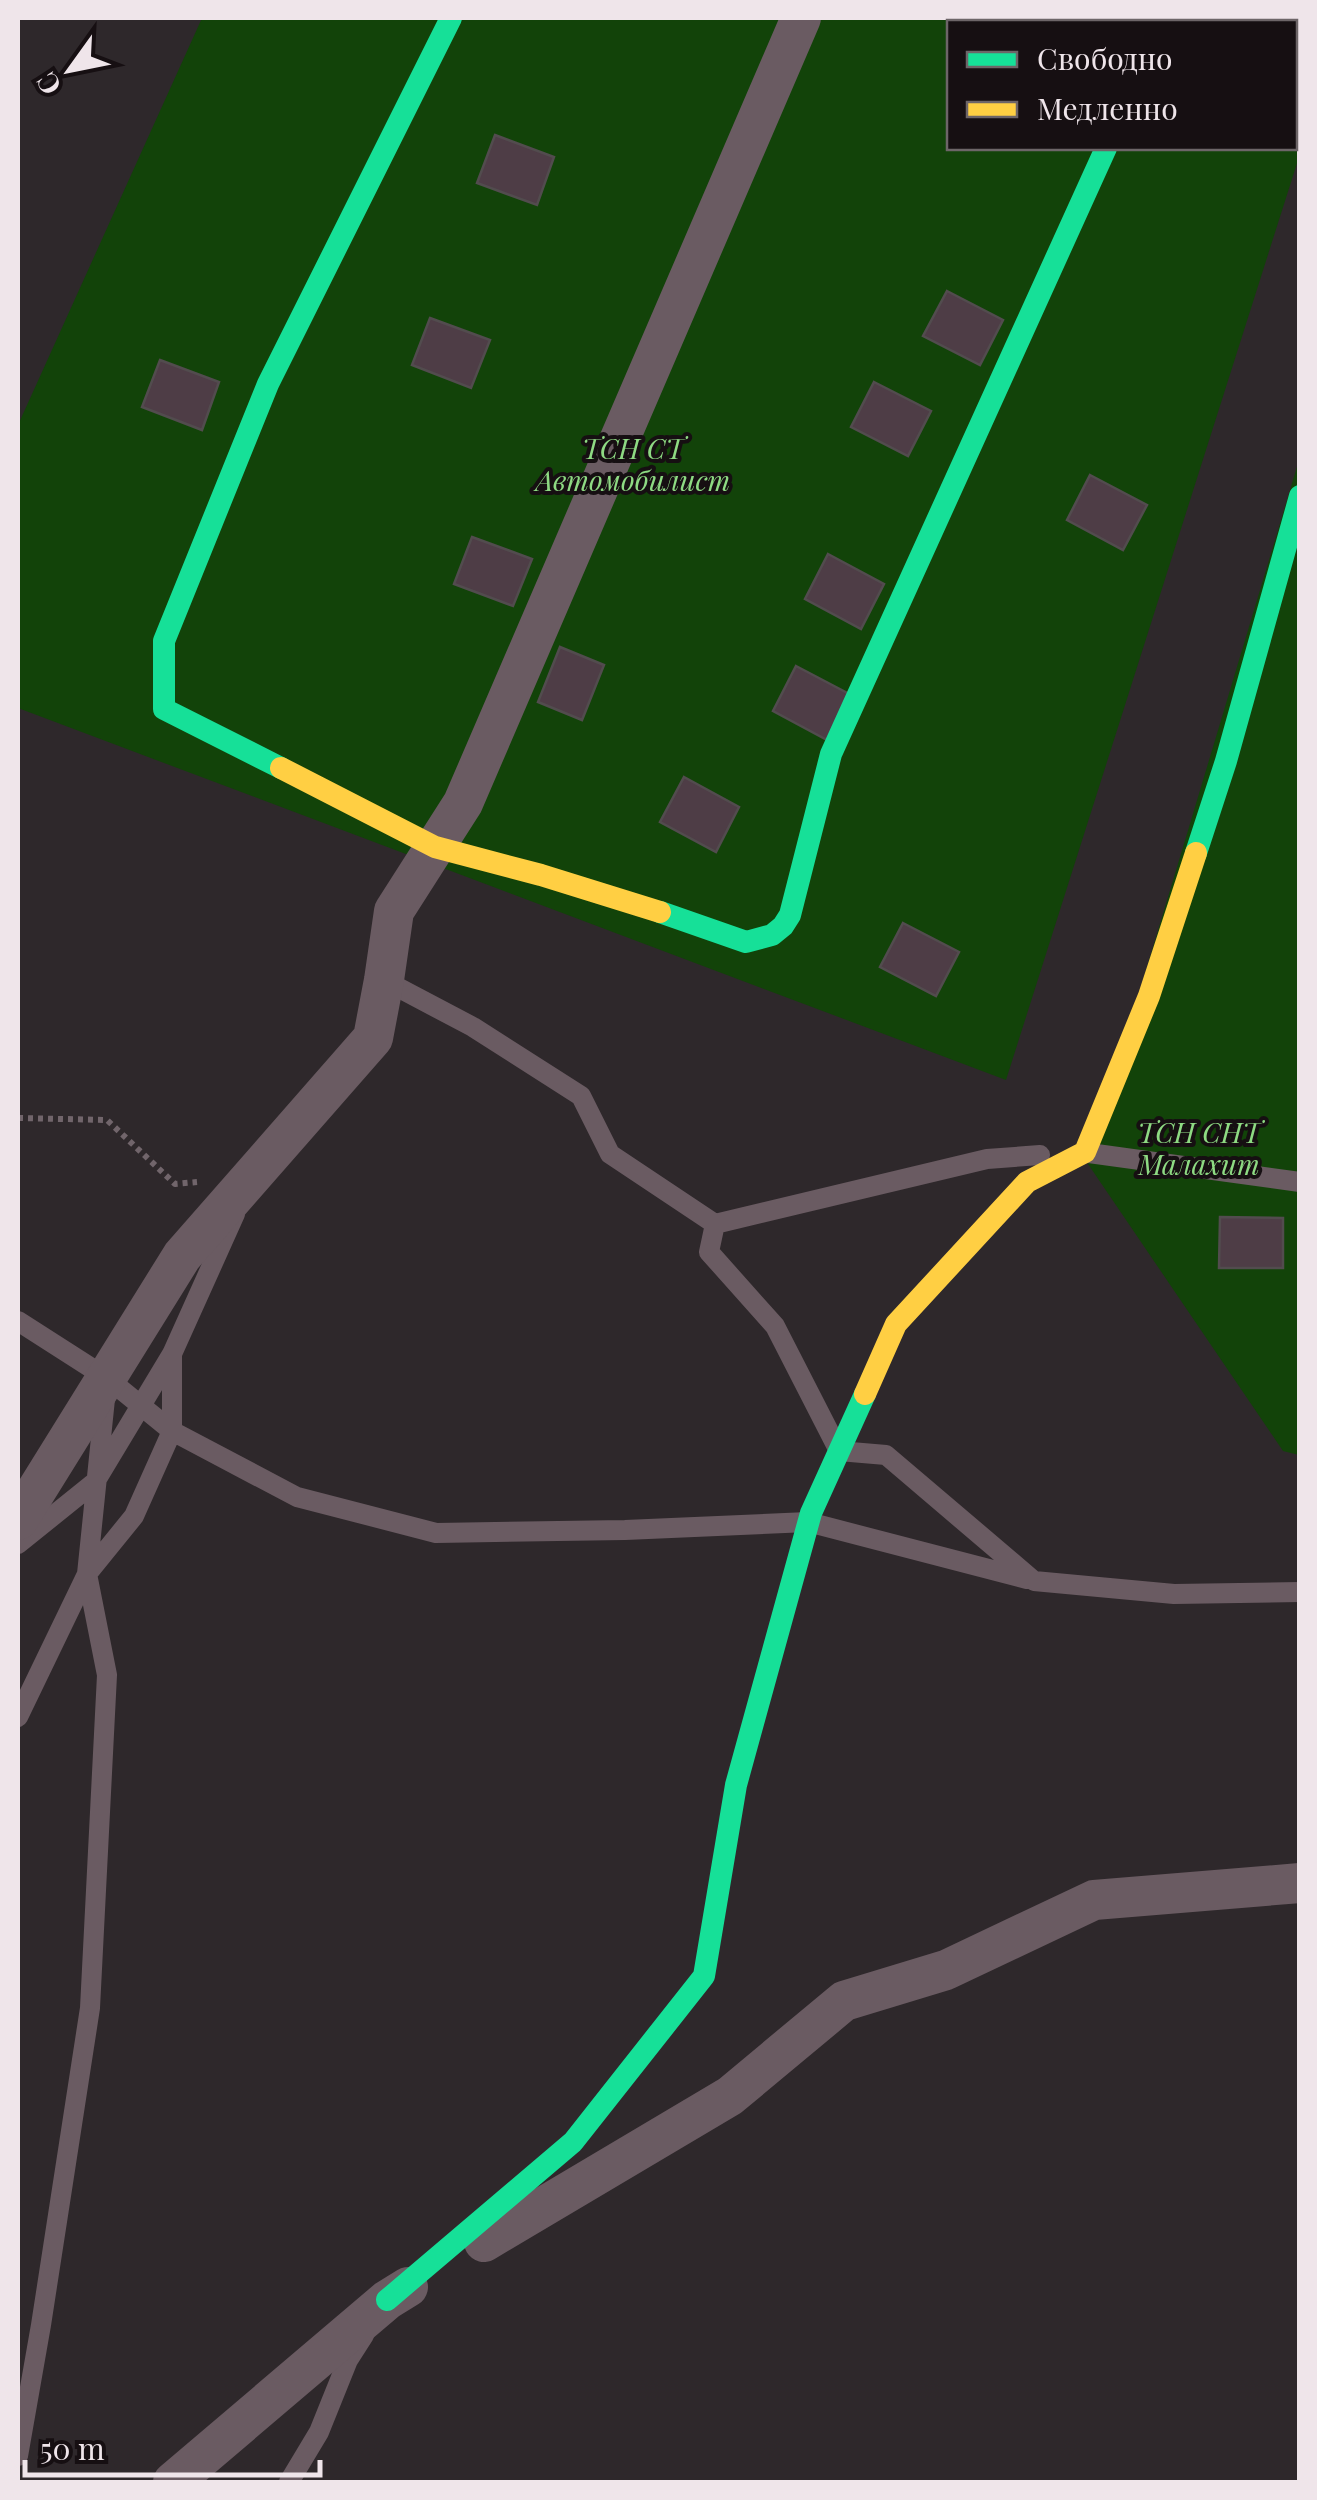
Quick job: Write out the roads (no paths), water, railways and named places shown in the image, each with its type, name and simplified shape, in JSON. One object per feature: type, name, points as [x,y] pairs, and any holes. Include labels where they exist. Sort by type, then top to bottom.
[{"type":"street","points":[[451,18],[268,384],[164,641],[164,709],[434,847],[624,899],[746,942],[772,935],[790,915],[831,754],[1105,150]]},
{"type":"street","points":[[18,1520],[182,1256],[372,1038],[394,911],[463,803],[801,18]]},
{"type":"street","points":[[173,2482],[574,2142],[704,1976],[736,1784],[808,1522],[896,1324],[1027,1182],[1085,1152],[1149,996],[1226,761],[1300,496]]},
{"type":"street","points":[[387,2300],[730,2096],[844,2001],[946,1970],[1094,1900],[1300,1882]]},
{"type":"lane","points":[[384,980],[473,1027],[581,1096],[610,1154],[715,1224],[986,1158],[1085,1152],[1300,1182]]},
{"type":"lane","points":[[18,1544],[95,1482],[172,1354],[252,1176]]},
{"type":"lane","points":[[715,1224],[709,1252],[776,1326],[838,1451],[886,1454],[1034,1581]]},
{"type":"lane","points":[[18,1321],[108,1378],[172,1431],[297,1497],[436,1533],[808,1522],[1034,1581],[1174,1594],[1300,1592]]},
{"type":"lane","points":[[18,1717],[87,1574],[134,1516],[172,1431],[172,1354]]},
{"type":"lane","points":[[18,2456],[90,2008],[108,1675],[87,1574],[108,1378]]},
{"type":"lane","points":[[289,2482],[320,2432],[348,2360],[387,2300]]},
{"type":"park label","name":"ТСН СТ Автомобилист","points":[[633,463]]},
{"type":"park label","name":"ТСН СНТ Малахит","points":[[1199,1147]]}]
